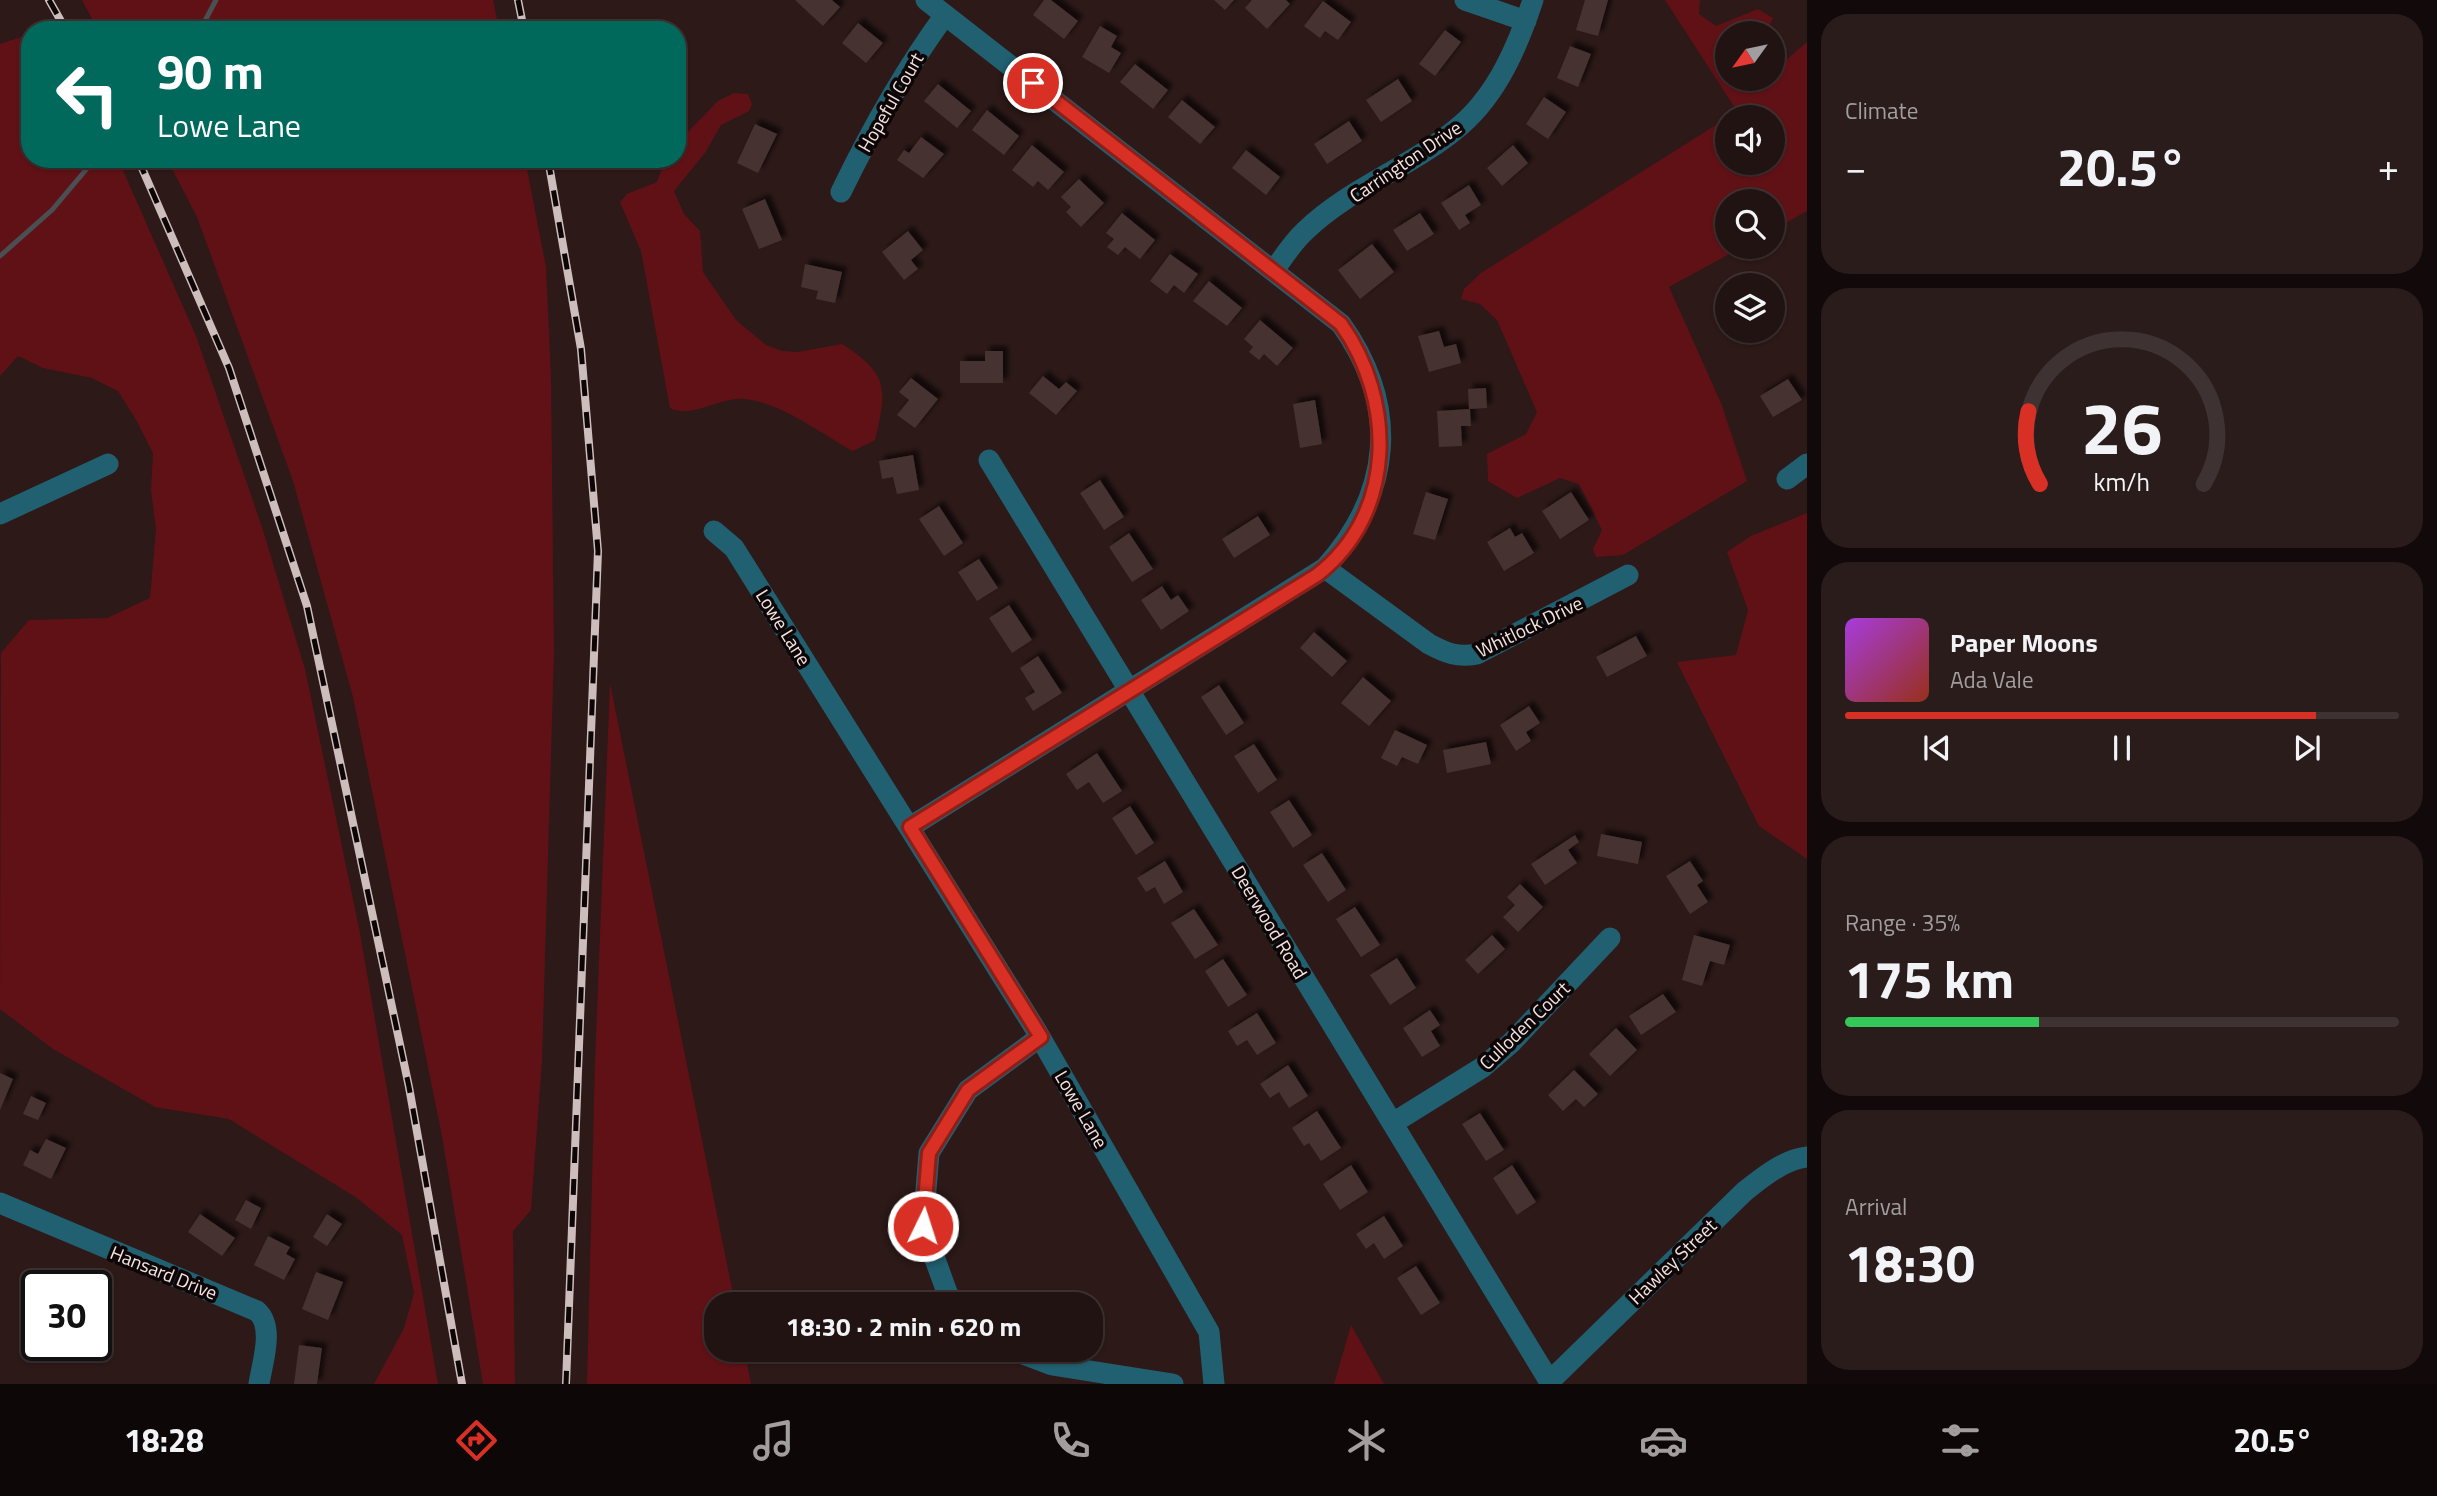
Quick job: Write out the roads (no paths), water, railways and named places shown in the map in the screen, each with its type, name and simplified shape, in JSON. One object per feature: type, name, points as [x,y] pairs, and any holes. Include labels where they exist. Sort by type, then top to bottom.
[{"type":"street","points":[[910,827],[1325,568],[1361,521],[1377,480],[1381,444],[1377,399],[1366,366],[1341,324],[1275,269],[926,0]]},
{"type":"street","points":[[1465,0],[1526,21]]},
{"type":"street","name":"Carrington Drive","points":[[1275,269],[1304,232],[1323,216],[1461,125],[1495,84],[1526,21],[1533,0]]},
{"type":"street","name":"Hopeful Court","points":[[841,192],[863,146],[906,71],[945,15]]},
{"type":"street","name":"Deerwood Road","points":[[989,460],[1550,1383]]},
{"type":"street","points":[[0,514],[108,464]]},
{"type":"street","points":[[1787,480],[1807,464]]},
{"type":"street","name":"Lowe Lane","points":[[714,531],[734,548],[1041,1037],[1209,1332],[1214,1384]]},
{"type":"street","name":"Whitlock Drive","points":[[1325,568],[1429,644],[1448,654],[1464,656],[1476,654],[1628,576]]},
{"type":"street","name":"Culloden Court","points":[[1393,1124],[1483,1067],[1511,1044],[1610,937]]},
{"type":"street","points":[[947,1292],[923,1226],[929,1153],[968,1090],[1041,1037]]},
{"type":"street","name":"Hawley Street","points":[[1550,1383],[1745,1191],[1795,1159],[1807,1157]]},
{"type":"street","name":"Hansard Drive","points":[[0,1203],[257,1311],[266,1322],[259,1384]]},
{"type":"street","points":[[1044,1362],[1173,1384]]},
{"type":"waterway","points":[[205,21],[216,0]]},
{"type":"waterway","points":[[0,256],[52,210],[87,168]]},
{"type":"railway","points":[[49,0],[61,21]]},
{"type":"railway","points":[[518,0],[522,21]]},
{"type":"railway","points":[[142,168],[229,368],[307,606],[409,1087],[462,1384]]},
{"type":"railway","points":[[550,168],[581,349],[598,551],[566,1384]]}]
